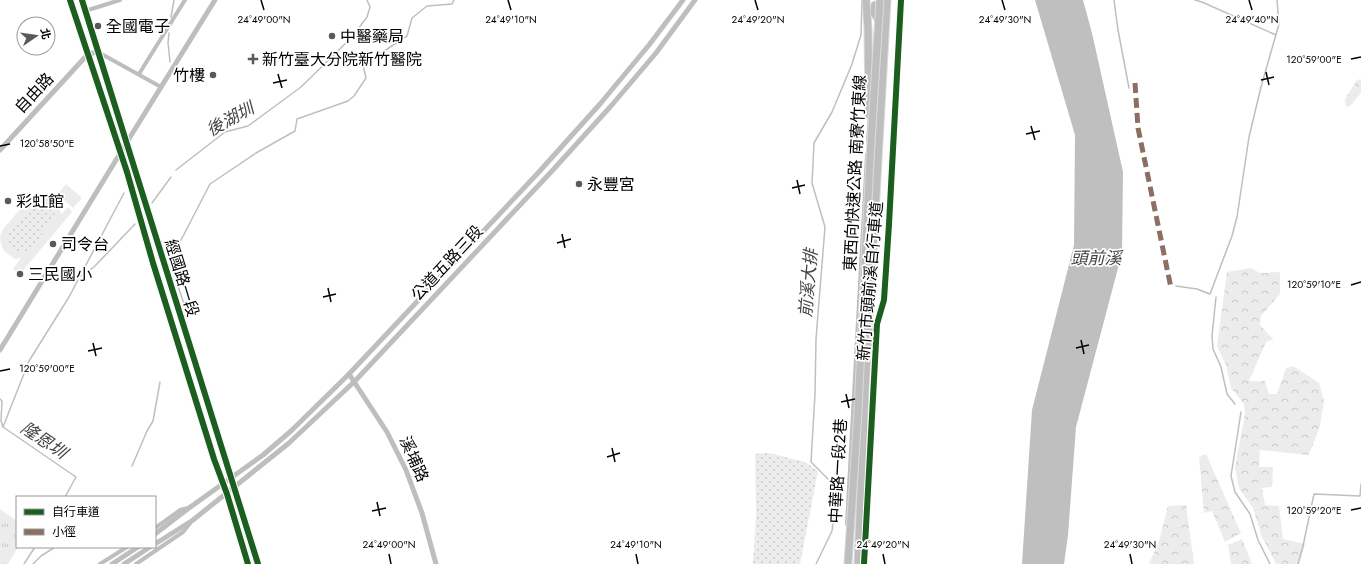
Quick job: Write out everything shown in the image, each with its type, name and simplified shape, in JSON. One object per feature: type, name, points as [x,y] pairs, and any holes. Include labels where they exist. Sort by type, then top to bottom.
[{"type":"highway","name":"東西向快速公路 南寮竹東線","points":[[858,564],[865,392],[887,0]]},
{"type":"highway","name":"東西向快速公路 南寮竹東線","points":[[848,564],[858,404],[870,158],[873,1]]},
{"type":"highway","points":[[869,115],[868,69],[873,1]]},
{"type":"main road","name":"經國路一段","points":[[70,0],[127,172],[158,278],[248,564]]},
{"type":"main road","name":"經國路一段","points":[[82,0],[258,564]]},
{"type":"street","points":[[85,11],[120,0]]},
{"type":"street","points":[[139,74],[186,0]]},
{"type":"street","points":[[0,350],[215,0]]},
{"type":"street","name":"公道五路三段","points":[[156,533],[175,520],[188,508],[263,455],[291,431],[349,374],[538,174],[600,104],[649,45],[683,0]]},
{"type":"street","name":"公道五路三段","points":[[156,543],[193,520],[290,443],[355,381],[549,175],[611,106],[656,52],[694,1]]},
{"type":"street","name":"中華路一段2巷","points":[[868,140],[873,130],[879,30],[873,14],[873,1]]},
{"type":"street","points":[[88,54],[97,52],[161,87]]},
{"type":"street","name":"自由路","points":[[0,150],[88,54]]},
{"type":"street","points":[[869,115],[875,106]]},
{"type":"street","name":"中華路一段2巷","points":[[845,564],[869,115]]},
{"type":"street","name":"溪埔路","points":[[349,374],[387,432],[406,470],[422,513],[436,564]]},
{"type":"street","name":"公道五路三段","points":[[156,527],[180,510],[188,508]]},
{"type":"street","name":"公道五路三段","points":[[136,564],[183,532],[193,520]]},
{"type":"street","points":[[100,564],[125,548]]},
{"type":"street","points":[[112,564],[136,548]]},
{"type":"street","points":[[124,564],[148,548]]},
{"type":"green space","points":[[1361,79],[1361,93],[1350,106],[1346,107],[1345,99],[1357,80]]},
{"type":"green space","points":[[66,184],[82,198],[73,208],[58,194]]},
{"type":"green space","points":[[39,194],[48,195],[57,201],[61,214],[68,207],[72,212],[20,274],[13,269],[21,258],[15,259],[4,251],[0,237],[3,229],[31,197]],"holes":[[[42,200],[50,202],[54,205],[56,214],[51,224],[32,248],[27,251],[17,252],[9,247],[7,243],[9,233],[21,218],[36,203]]]},
{"type":"green space","points":[[42,200],[50,202],[54,205],[56,214],[54,218],[32,248],[22,252],[13,250],[7,243],[9,233],[25,213],[36,203]]},
{"type":"green space","points":[[1251,268],[1260,273],[1280,272],[1280,294],[1261,316],[1260,325],[1273,339],[1266,342],[1249,381],[1265,381],[1269,394],[1277,394],[1286,368],[1293,366],[1319,383],[1324,401],[1320,426],[1309,455],[1260,450],[1259,467],[1273,467],[1272,487],[1262,488],[1265,505],[1279,506],[1283,539],[1305,544],[1299,564],[1276,564],[1262,537],[1253,508],[1239,488],[1235,467],[1245,414],[1244,404],[1231,388],[1226,365],[1217,346],[1227,272]]},
{"type":"green space","points":[[769,453],[805,462],[818,471],[800,564],[753,564],[756,515],[755,454]]},
{"type":"green space","points":[[1206,454],[1241,533],[1225,542],[1212,511],[1204,513],[1199,457]]},
{"type":"green space","points":[[1186,505],[1194,564],[1149,564],[1159,541],[1168,506]]},
{"type":"green space","points":[[0,509],[16,520],[16,548],[17,548],[8,564],[0,564]]},
{"type":"green space","points":[[1242,539],[1252,564],[1231,564],[1228,545]]},
{"type":"water","name":"頭前溪","points":[[1035,0],[1083,0],[1092,33],[1123,172],[1122,253],[1076,427],[1068,535],[1064,564],[1022,564],[1032,410],[1074,245],[1075,135]]},
{"type":"waterway","points":[[171,17],[174,0]]},
{"type":"waterway","name":"後湖圳","points":[[176,170],[225,132],[248,126],[301,87],[352,37],[367,17],[370,7],[367,0]]},
{"type":"waterway","points":[[179,244],[210,184],[256,153],[295,131],[297,119],[348,101],[354,96],[366,78],[363,65],[407,36],[412,18],[427,6],[452,4],[454,0]]},
{"type":"waterway","name":"前溪大排","points":[[816,564],[832,531],[838,489],[811,462],[815,394],[816,339],[825,227],[812,183],[814,143],[832,112],[852,64],[861,35],[862,0]]},
{"type":"waterway","points":[[1114,0],[1129,88]]},
{"type":"waterway","points":[[1195,0],[1276,35]]},
{"type":"waterway","points":[[1176,286],[1197,289],[1210,294],[1232,236],[1237,217],[1249,137],[1261,87],[1279,24],[1277,0]]},
{"type":"waterway","points":[[169,33],[168,43],[170,62]]},
{"type":"waterway","name":"後湖圳","points":[[152,203],[171,177]]},
{"type":"waterway","name":"後湖圳","points":[[3,427],[29,361],[69,297],[124,193]]},
{"type":"waterway","name":"後湖圳","points":[[81,276],[94,267],[135,224]]},
{"type":"waterway","points":[[178,286],[186,310]]},
{"type":"waterway","points":[[1216,297],[1212,336],[1213,349],[1221,367],[1227,394],[1235,404]]},
{"type":"waterway","points":[[132,466],[147,431],[153,421],[160,382]]},
{"type":"waterway","name":"隆恩圳","points":[[0,399],[2,401],[1,421],[3,427],[76,477],[66,496]]},
{"type":"waterway","points":[[1241,412],[1231,476],[1235,492],[1250,514],[1258,540],[1270,564]]},
{"type":"waterway","points":[[1298,564],[1314,494],[1360,496],[1361,484]]},
{"type":"waterway","name":"隆恩圳","points":[[24,564],[34,548]]},
{"type":"waterway","points":[[33,564],[41,556],[53,548]]},
{"type":"marked path","points":[[1135,83],[1138,128],[1171,288]]},
{"type":"cycle path","points":[[70,0],[127,172],[153,263],[248,564]]},
{"type":"cycle path","points":[[82,0],[258,564]]},
{"type":"cycle path","name":"新竹市頭前溪自行車道","points":[[864,564],[877,324],[884,300],[901,0]]},
{"type":"place","name":"全國電子","points":[[98,26]]},
{"type":"place","name":"中醫藥局","points":[[332,36]]},
{"type":"place","name":"新竹臺大分院新竹醫院","points":[[253,59]]},
{"type":"place","name":"竹樓","points":[[213,75]]},
{"type":"place","name":"永豐宮","points":[[579,184]]},
{"type":"place","name":"彩虹館","points":[[8,201]]},
{"type":"place","name":"司令台","points":[[53,244]]},
{"type":"place","name":"三民國小","points":[[20,274]]}]
